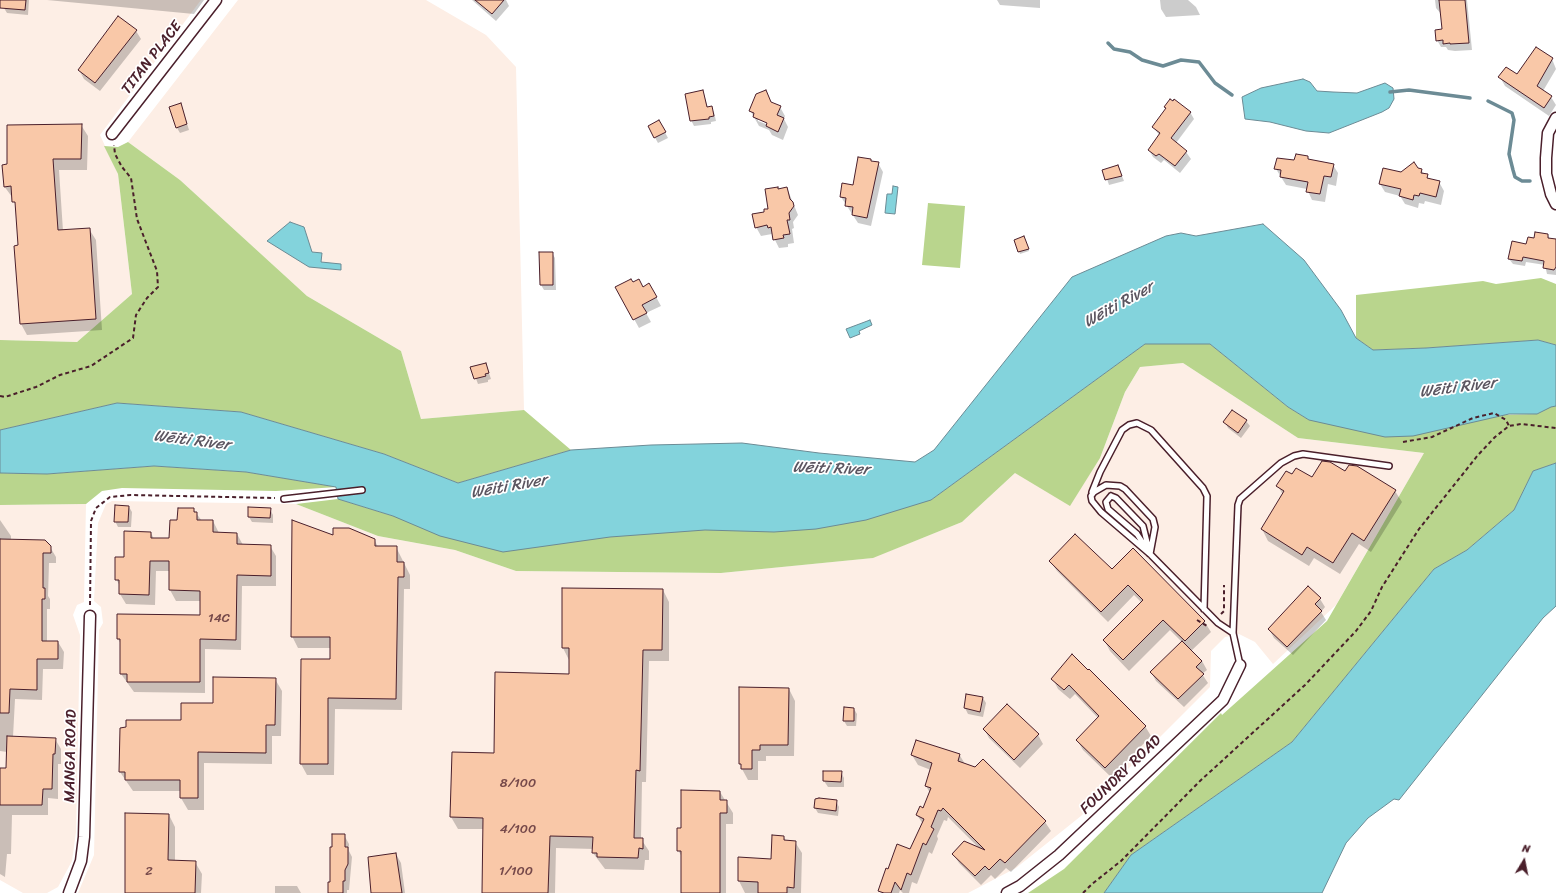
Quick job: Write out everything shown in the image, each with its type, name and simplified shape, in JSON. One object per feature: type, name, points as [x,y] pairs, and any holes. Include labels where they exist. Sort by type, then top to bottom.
[{"type":"street","name":"TITAN PLACE","points":[[112,134],[216,0]]},
{"type":"street","points":[[1556,118],[1548,133],[1546,158],[1546,174],[1551,194],[1556,204]]},
{"type":"street","name":"MANGA ROAD","points":[[69,893],[81,861],[84,837],[90,616]]},
{"type":"street","name":"FOUNDRY ROAD","points":[[1006,893],[1020,886],[1059,855],[1223,700],[1240,665]]},
{"type":"lane","points":[[1204,609],[1207,496],[1203,488],[1151,430],[1137,423],[1129,425],[1122,430],[1100,472],[1092,493],[1094,504],[1101,512],[1150,554],[1204,609],[1221,625],[1233,633]]},
{"type":"lane","points":[[1240,665],[1233,633],[1238,506],[1240,499],[1281,462],[1303,454],[1389,466]]},
{"type":"lane","points":[[1092,493],[1100,487],[1112,484],[1120,486],[1130,494],[1154,520],[1150,554]]},
{"type":"lane","points":[[284,499],[362,490]]},
{"type":"lane","points":[[1109,497],[1116,498],[1143,526],[1150,554],[1138,534],[1108,509],[1106,502],[1109,497]]},
{"type":"path","points":[[0,396],[5,397],[36,387],[60,375],[92,366],[133,338],[136,315],[147,298],[158,287],[157,271],[137,219],[131,178],[122,167],[115,154],[112,134]]},
{"type":"path","points":[[1403,442],[1432,437],[1473,418],[1494,414],[1506,420],[1509,426]]},
{"type":"path","points":[[1083,893],[1121,861],[1200,782],[1305,685],[1350,636],[1371,611],[1382,587],[1419,529],[1478,455],[1509,426],[1521,424],[1556,428]]},
{"type":"path","points":[[90,616],[91,521],[96,508],[110,497],[131,495],[284,499]]},
{"type":"path","points":[[1197,620],[1207,626]]},
{"type":"shaded area","points":[[0,0],[201,0],[100,135],[118,174],[132,294],[77,342],[0,340]]},
{"type":"shaded area","points":[[238,0],[426,0],[486,35],[516,67],[524,410],[421,419],[401,351],[307,296],[180,180],[128,142]]},
{"type":"shaded area","points":[[1183,363],[1298,438],[1424,453],[1336,605],[1273,664],[1255,642],[1239,634],[1225,637],[1211,651],[1210,687],[1081,816],[1016,868],[968,893],[78,893],[94,855],[99,630],[103,623],[101,607],[94,601],[98,523],[106,504],[112,501],[296,504],[378,536],[455,550],[516,571],[721,573],[872,558],[962,522],[1015,473],[1100,458],[1125,392],[1140,367]]},
{"type":"shaded area","points":[[86,504],[84,602],[77,605],[73,615],[80,635],[76,832],[72,861],[58,887],[47,893],[23,893],[0,880],[0,505]]},
{"type":"green space","points":[[128,142],[180,180],[307,296],[401,351],[421,419],[524,410],[571,450],[458,483],[384,454],[241,412],[117,403],[0,430],[0,340],[77,342],[132,294],[118,174],[104,146],[118,147]]},
{"type":"green space","points":[[928,203],[965,206],[960,268],[922,265]]},
{"type":"green space","points":[[1541,278],[1556,284],[1556,345],[1538,340],[1426,348],[1373,350],[1356,338],[1356,295],[1483,281],[1496,284]]},
{"type":"green space","points":[[1145,344],[1210,344],[1288,407],[1309,420],[1537,414],[1551,406],[1556,406],[1556,463],[1533,471],[1514,510],[1467,550],[1434,569],[1292,742],[1131,855],[1104,893],[1028,893],[1064,869],[1221,713],[1222,715],[1327,621],[1424,453],[1298,438],[1183,363],[1140,367],[1125,392],[1100,458],[1070,506],[1015,473],[962,522],[873,558],[721,573],[516,571],[455,550],[378,536],[296,504],[338,499],[393,516],[931,500]]},
{"type":"green space","points":[[154,466],[246,472],[337,487],[276,491],[122,488],[102,491],[86,504],[0,505],[0,473],[47,474]]},
{"type":"water","points":[[1303,79],[1310,82],[1317,91],[1333,92],[1357,93],[1385,83],[1393,88],[1394,99],[1389,108],[1382,112],[1329,133],[1306,131],[1270,122],[1245,119],[1242,97],[1261,88]]},
{"type":"water","points":[[893,186],[898,187],[895,214],[885,213],[887,194],[892,194]]},
{"type":"water","points":[[290,222],[304,227],[312,252],[322,253],[321,262],[341,264],[341,270],[309,267],[267,241]]},
{"type":"water","name":"Wēiti River","points":[[1263,224],[1304,260],[1341,310],[1356,338],[1373,350],[1426,348],[1538,340],[1556,345],[1556,406],[1537,414],[1509,414],[1413,436],[1385,437],[1309,420],[1288,407],[1210,344],[1145,344],[931,500],[866,520],[816,529],[774,532],[705,530],[610,537],[503,552],[440,536],[393,516],[338,499],[336,487],[246,472],[154,466],[47,474],[0,473],[0,430],[117,403],[241,412],[384,454],[458,483],[571,450],[651,445],[742,443],[819,453],[915,462],[934,450],[1072,277],[1166,236],[1181,233],[1196,236]]},
{"type":"water","points":[[870,320],[872,325],[859,331],[860,334],[850,338],[846,329]]},
{"type":"water","points":[[1556,463],[1556,606],[1543,618],[1399,800],[1394,799],[1368,818],[1346,843],[1322,893],[1104,893],[1131,855],[1292,742],[1434,569],[1467,550],[1514,510],[1533,471]]},
{"type":"building","points":[[0,0],[26,0],[25,10],[0,8]]},
{"type":"building","points":[[475,0],[504,0],[492,14]]},
{"type":"building","points":[[1439,0],[1465,0],[1469,43],[1443,44],[1443,40],[1436,41],[1435,30],[1442,29]]},
{"type":"building","points":[[118,16],[137,30],[95,83],[78,70]]},
{"type":"building","points":[[1536,47],[1553,58],[1537,86],[1552,96],[1544,108],[1498,77],[1506,67],[1517,74]]},
{"type":"building","points":[[703,90],[707,107],[712,106],[714,116],[709,117],[709,119],[690,121],[685,94]]},
{"type":"building","points":[[766,90],[771,102],[781,106],[777,115],[784,118],[778,132],[766,126],[767,123],[753,117],[754,113],[749,111],[756,94]]},
{"type":"building","points":[[1170,99],[1173,101],[1174,99],[1191,112],[1171,138],[1187,151],[1175,166],[1159,154],[1156,156],[1148,150],[1160,133],[1152,127],[1166,108],[1164,107]]},
{"type":"building","points":[[181,103],[187,124],[176,128],[169,107]]},
{"type":"building","points":[[659,120],[666,132],[654,138],[648,126]]},
{"type":"building","points":[[82,124],[81,159],[53,159],[58,230],[90,228],[96,319],[20,324],[14,246],[18,245],[15,202],[12,202],[11,186],[4,187],[2,165],[7,164],[7,125]]},
{"type":"building","points":[[1296,154],[1308,156],[1308,159],[1334,164],[1331,177],[1324,176],[1320,194],[1306,192],[1308,182],[1280,177],[1281,170],[1274,169],[1277,158],[1294,160]]},
{"type":"building","points":[[858,157],[879,162],[867,218],[852,215],[853,207],[845,206],[846,198],[840,197],[842,183],[853,185]]},
{"type":"building","points":[[1414,162],[1418,168],[1422,169],[1421,173],[1428,174],[1427,178],[1440,181],[1436,197],[1420,193],[1419,196],[1414,195],[1413,200],[1399,196],[1401,189],[1379,184],[1383,168],[1401,172]]},
{"type":"building","points":[[1118,165],[1122,176],[1105,180],[1102,170]]},
{"type":"building","points":[[778,187],[778,189],[787,187],[790,199],[794,206],[789,213],[790,220],[787,220],[790,234],[783,235],[784,238],[773,240],[771,227],[768,228],[767,225],[755,228],[752,214],[764,212],[764,209],[768,209],[765,189]]},
{"type":"building","points":[[1535,232],[1548,234],[1548,238],[1556,239],[1556,267],[1554,270],[1543,268],[1544,261],[1523,257],[1522,261],[1508,259],[1512,241],[1526,244],[1528,237],[1534,238]]},
{"type":"building","points":[[1024,236],[1029,249],[1018,252],[1014,240]]},
{"type":"building","points":[[539,252],[553,252],[553,285],[540,285]]},
{"type":"building","points":[[631,279],[633,282],[639,279],[643,287],[649,283],[657,297],[642,305],[647,313],[633,320],[615,287]]},
{"type":"building","points":[[486,363],[489,373],[485,374],[486,376],[474,379],[470,367]]},
{"type":"building","points":[[1232,410],[1247,420],[1238,433],[1223,422]]},
{"type":"building","points":[[1322,461],[1330,462],[1345,471],[1349,465],[1357,466],[1396,490],[1364,541],[1352,533],[1333,563],[1307,547],[1302,555],[1261,529],[1284,491],[1276,486],[1286,471],[1292,474],[1296,468],[1312,477]]},
{"type":"building","points":[[115,505],[129,506],[128,522],[114,522]]},
{"type":"building","points":[[248,507],[271,508],[270,518],[248,517]]},
{"type":"building","points":[[178,508],[194,508],[194,512],[197,512],[197,520],[213,520],[213,532],[237,533],[237,544],[271,545],[271,576],[237,575],[236,640],[200,639],[200,682],[127,682],[127,674],[120,674],[120,639],[117,639],[117,614],[200,615],[200,591],[169,590],[169,561],[150,561],[149,595],[119,594],[119,580],[115,580],[115,557],[124,557],[124,531],[151,532],[151,538],[169,538],[170,520],[177,520]]},
{"type":"building","points":[[292,520],[333,535],[333,528],[349,528],[375,539],[375,546],[397,546],[397,562],[404,562],[404,577],[398,577],[396,699],[328,698],[328,764],[300,764],[301,659],[330,659],[330,637],[291,637]]},
{"type":"building","points":[[1075,534],[1112,569],[1133,548],[1205,621],[1185,641],[1163,620],[1123,660],[1103,640],[1143,600],[1128,585],[1101,612],[1049,561]]},
{"type":"building","points":[[0,539],[45,540],[51,546],[51,553],[43,553],[43,588],[45,588],[45,599],[42,599],[42,641],[58,641],[58,659],[37,659],[37,690],[10,689],[9,713],[0,713]]},
{"type":"building","points":[[1308,586],[1321,598],[1315,604],[1322,611],[1287,647],[1268,629]]},
{"type":"building","points":[[562,588],[663,589],[662,650],[643,650],[640,771],[636,770],[634,838],[643,838],[643,849],[639,848],[638,858],[597,857],[597,853],[592,853],[593,837],[550,836],[548,893],[482,893],[483,818],[450,817],[452,752],[494,753],[495,672],[569,674],[569,648],[562,648]]},
{"type":"building","points":[[1182,641],[1202,661],[1196,667],[1204,674],[1178,699],[1150,672]]},
{"type":"building","points":[[1072,654],[1146,726],[1105,768],[1076,740],[1099,716],[1069,685],[1064,690],[1051,679]]},
{"type":"building","points":[[213,677],[276,678],[275,725],[266,725],[266,753],[198,752],[198,798],[180,798],[180,780],[125,780],[125,772],[119,772],[120,728],[126,727],[126,720],[181,720],[181,703],[213,703]]},
{"type":"building","points":[[739,687],[789,688],[788,745],[760,745],[760,750],[752,750],[752,769],[741,769],[741,764],[739,764]]},
{"type":"building","points":[[966,694],[983,697],[980,712],[964,708]]},
{"type":"building","points":[[1007,704],[1039,734],[1014,760],[983,729]]},
{"type":"building","points":[[844,707],[854,708],[854,721],[843,721]]},
{"type":"building","points":[[7,736],[56,738],[55,754],[53,754],[52,789],[43,789],[42,805],[0,805],[0,768],[6,768]]},
{"type":"building","points":[[916,740],[960,754],[958,761],[975,767],[983,759],[1046,821],[1005,863],[1000,859],[989,870],[985,866],[975,876],[952,854],[964,841],[985,850],[943,808],[941,811],[938,810],[931,827],[934,829],[926,845],[923,843],[911,875],[907,873],[901,890],[895,882],[891,893],[884,893],[878,891],[886,868],[888,869],[897,844],[910,849],[924,819],[916,815],[920,806],[923,808],[931,788],[925,786],[932,763],[911,755]]},
{"type":"building","points":[[823,771],[842,771],[841,782],[823,781]]},
{"type":"building","points":[[681,790],[720,791],[720,800],[727,800],[727,813],[720,813],[720,893],[681,893],[681,851],[677,851],[677,828],[681,828]]},
{"type":"building","points":[[815,799],[837,800],[836,811],[814,808]]},
{"type":"building","points":[[125,813],[169,814],[168,860],[196,861],[195,893],[125,893]]},
{"type":"building","points":[[332,834],[345,834],[345,847],[348,847],[348,864],[345,870],[345,881],[343,881],[343,893],[328,893],[328,882],[330,882],[330,847],[332,847]]},
{"type":"building","points":[[772,835],[784,836],[784,840],[796,841],[794,888],[787,887],[787,893],[758,893],[758,882],[738,881],[738,857],[771,859]]},
{"type":"building","points":[[396,853],[402,893],[371,893],[368,857]]},
{"type":"waterway","points":[[1108,43],[1114,49],[1130,52],[1142,60],[1163,66],[1181,60],[1199,62],[1215,83],[1232,95]]},
{"type":"waterway","points":[[1390,92],[1409,90],[1470,98]]},
{"type":"waterway","points":[[1488,101],[1512,113],[1514,120],[1509,154],[1513,170],[1515,177],[1522,181],[1530,181]]}]
